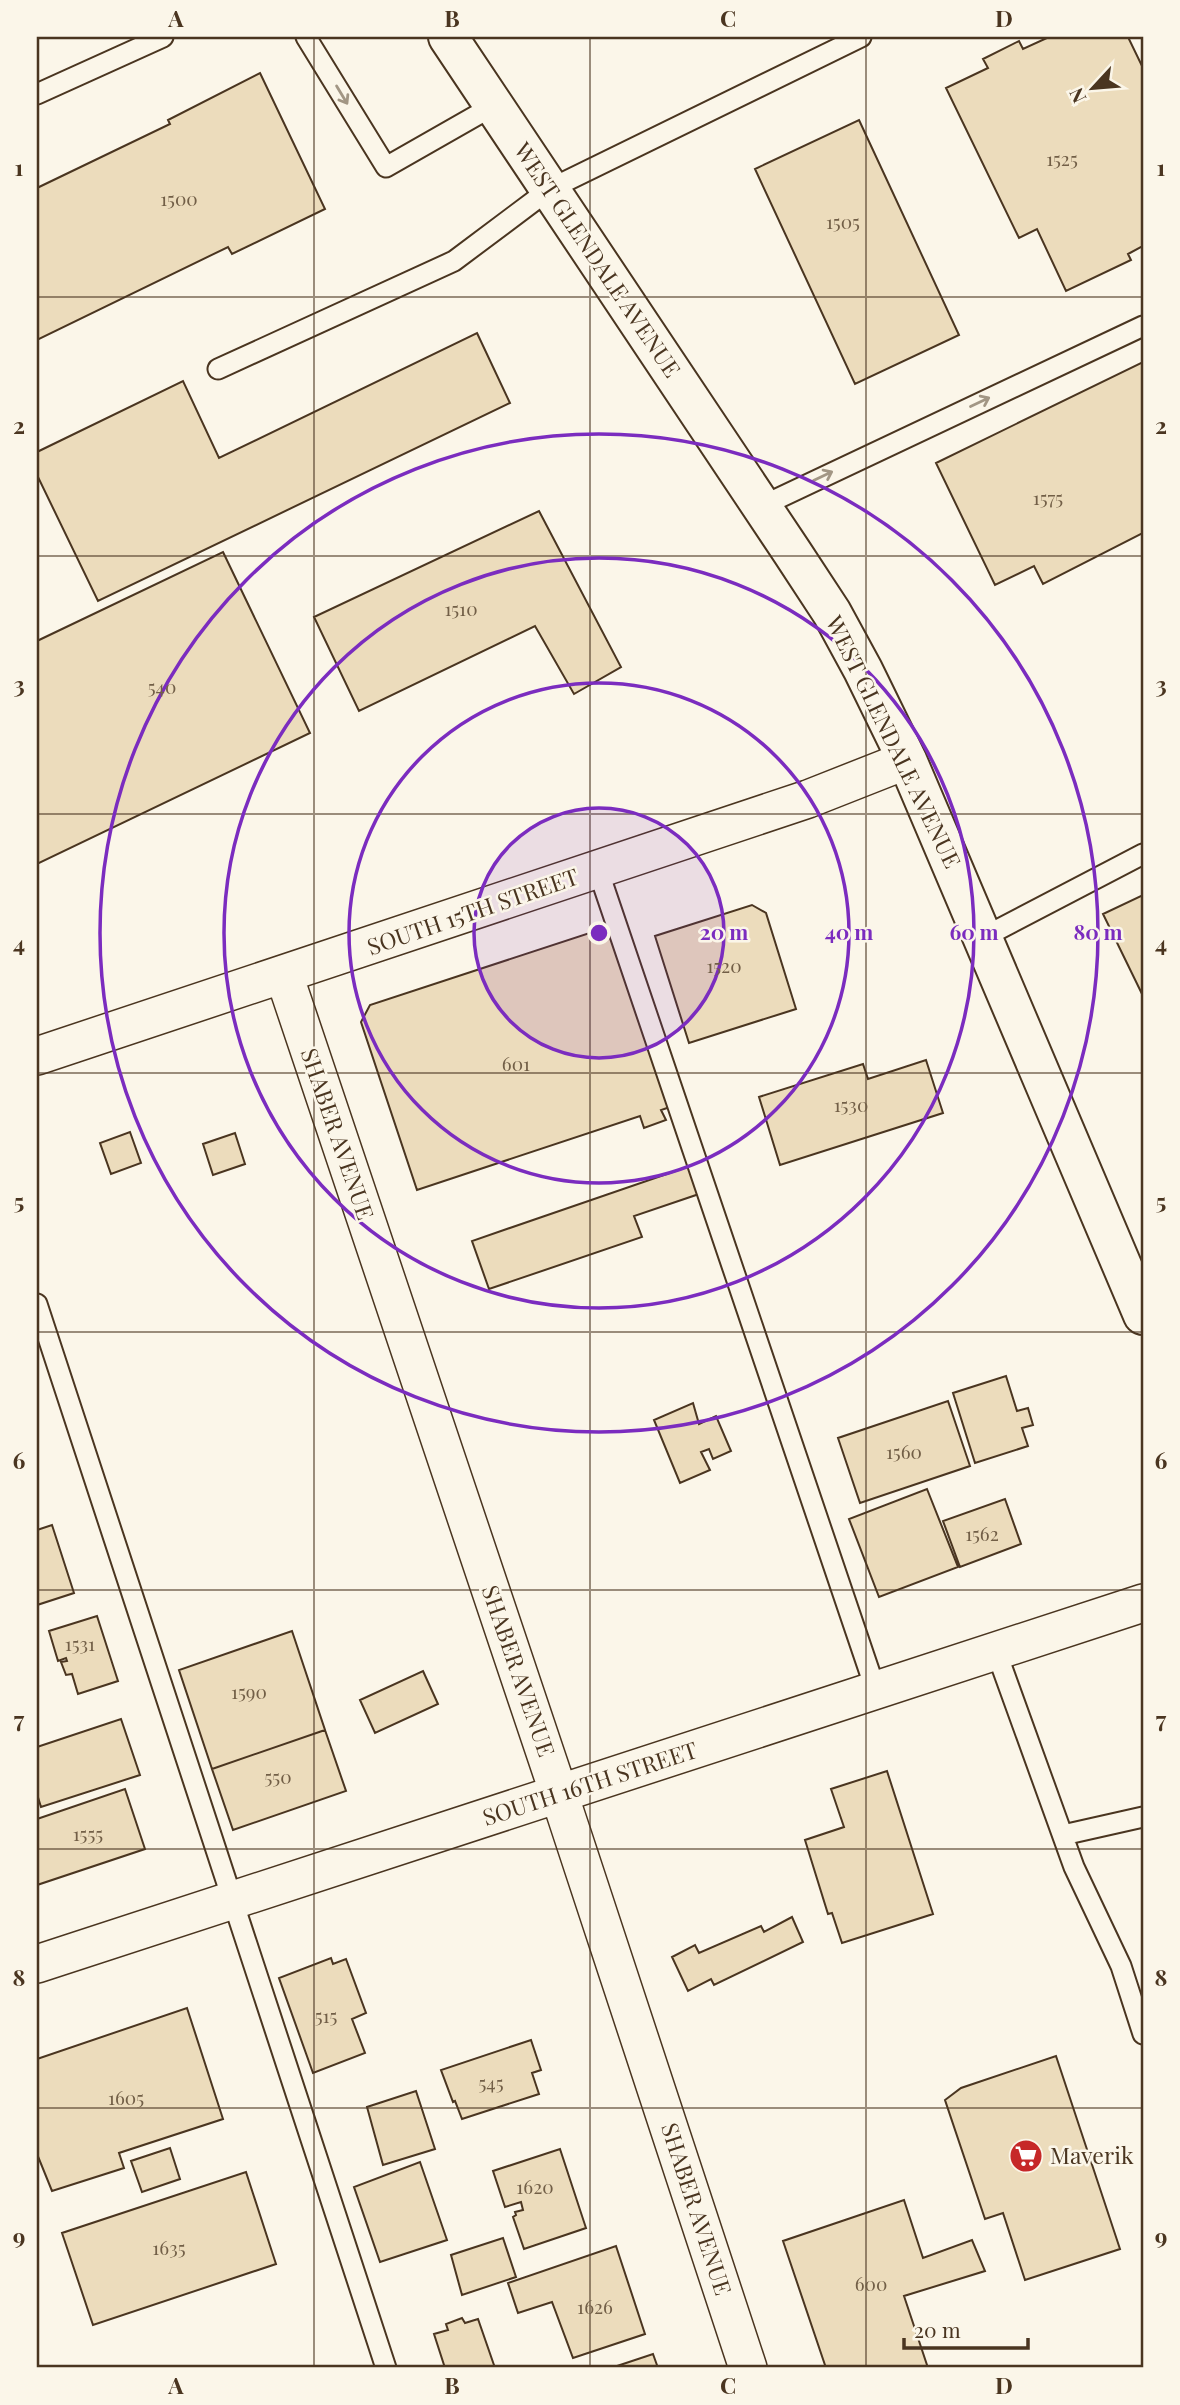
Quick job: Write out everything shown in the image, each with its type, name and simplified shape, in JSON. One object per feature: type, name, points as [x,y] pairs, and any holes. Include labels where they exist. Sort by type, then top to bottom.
[{"type":"main road","name":"WEST GLENDALE AVENUE","points":[[448,37],[832,613],[907,760],[1142,1307]]},
{"type":"street","name":"SOUTH 15TH STREET","points":[[37,1056],[808,799],[907,760]]},
{"type":"street","name":"SHABER AVENUE","points":[[284,975],[748,2368]]},
{"type":"street","name":"SOUTH 16TH STREET","points":[[37,1964],[1143,1603]]},
{"type":"lane","points":[[37,94],[163,37]]},
{"type":"lane","points":[[306,37],[386,167],[494,106]]},
{"type":"lane","points":[[218,369],[454,261],[550,189],[861,37]]},
{"type":"lane","points":[[762,506],[1143,326]]},
{"type":"lane","points":[[984,937],[1143,854]]},
{"type":"lane","points":[[598,870],[876,1691]]},
{"type":"lane","points":[[37,1304],[386,2368]]},
{"type":"lane","points":[[996,1651],[1074,1867],[1121,1966],[1143,2034]]},
{"type":"lane","points":[[1063,1835],[1143,1817]]},
{"type":"building","points":[[1049,37],[1128,37],[1143,68],[1143,246],[1128,254],[1131,260],[1066,291],[1037,229],[1019,238],[946,88],[988,68],[983,59],[1019,41],[1023,49]]},
{"type":"building","points":[[260,73],[325,209],[232,254],[228,247],[37,340],[37,188],[170,124],[168,120]]},
{"type":"building","points":[[859,120],[959,335],[855,384],[755,169]]},
{"type":"building","points":[[477,333],[510,403],[98,601],[37,475],[37,452],[183,381],[219,458]]},
{"type":"building","points":[[1143,362],[1143,533],[1043,584],[1034,566],[995,585],[936,463]]},
{"type":"building","points":[[539,511],[621,667],[574,694],[535,626],[359,711],[314,617]]},
{"type":"building","points":[[223,552],[310,733],[37,864],[37,641]]},
{"type":"building","points":[[1143,895],[1143,996],[1103,914]]},
{"type":"building","points":[[752,905],[766,913],[796,1009],[689,1043],[655,936]]},
{"type":"building","points":[[611,926],[670,1107],[661,1110],[666,1120],[644,1128],[640,1116],[417,1190],[361,1022],[370,1005]]},
{"type":"building","points":[[926,1060],[943,1113],[780,1165],[759,1097],[863,1064],[868,1079]]},
{"type":"building","points":[[130,1132],[141,1163],[111,1174],[100,1143]]},
{"type":"building","points":[[235,1133],[245,1164],[213,1175],[203,1144]]},
{"type":"building","points":[[690,1166],[699,1194],[634,1216],[642,1237],[489,1289],[472,1241]]},
{"type":"building","points":[[1006,1376],[1017,1411],[1028,1408],[1033,1425],[1022,1428],[1028,1446],[975,1463],[953,1393]]},
{"type":"building","points":[[948,1401],[970,1466],[860,1503],[838,1438]]},
{"type":"building","points":[[693,1403],[699,1424],[716,1416],[731,1451],[713,1459],[709,1449],[701,1452],[710,1470],[680,1483],[654,1420]]},
{"type":"building","points":[[927,1489],[958,1567],[879,1597],[849,1519]]},
{"type":"building","points":[[1005,1499],[1021,1544],[960,1567],[943,1521]]},
{"type":"building","points":[[52,1525],[74,1593],[37,1605],[37,1530]]},
{"type":"building","points":[[97,1616],[118,1681],[78,1694],[72,1674],[66,1675],[61,1662],[67,1661],[66,1658],[58,1661],[49,1631]]},
{"type":"building","points":[[292,1631],[325,1730],[212,1769],[179,1670]]},
{"type":"building","points":[[423,1671],[438,1704],[375,1733],[360,1700]]},
{"type":"building","points":[[121,1719],[140,1775],[41,1807],[37,1794],[37,1747]]},
{"type":"building","points":[[325,1730],[346,1791],[233,1830],[212,1769]]},
{"type":"building","points":[[887,1771],[933,1914],[842,1943],[832,1913],[828,1914],[805,1840],[844,1827],[831,1789]]},
{"type":"building","points":[[125,1789],[145,1849],[37,1885],[37,1819]]},
{"type":"building","points":[[792,1917],[803,1942],[714,1985],[711,1979],[688,1991],[672,1957],[695,1945],[699,1953],[761,1926],[764,1932]]},
{"type":"building","points":[[331,1958],[333,1964],[346,1959],[366,2013],[352,2019],[365,2053],[313,2073],[279,1978]]},
{"type":"building","points":[[187,2008],[223,2119],[119,2153],[124,2168],[52,2191],[37,2154],[37,2059]]},
{"type":"building","points":[[531,2040],[541,2070],[532,2073],[539,2094],[462,2119],[441,2070]]},
{"type":"building","name":"Maverik","points":[[1056,2056],[1120,2249],[1025,2280],[1003,2213],[985,2219],[945,2100],[961,2088]]},
{"type":"building","points":[[416,2091],[435,2149],[383,2165],[367,2107]]},
{"type":"building","points":[[170,2148],[180,2179],[142,2192],[131,2161]]},
{"type":"building","points":[[560,2149],[586,2228],[524,2249],[513,2217],[515,2212],[523,2210],[521,2202],[505,2207],[493,2171]]},
{"type":"building","points":[[420,2162],[447,2240],[380,2262],[354,2187]]},
{"type":"building","points":[[246,2172],[276,2264],[93,2325],[62,2233]]},
{"type":"building","points":[[904,2200],[923,2258],[972,2240],[985,2271],[904,2296],[928,2368],[826,2368],[783,2241]]},
{"type":"building","points":[[503,2238],[516,2277],[462,2295],[451,2255]]},
{"type":"building","points":[[616,2246],[645,2334],[573,2358],[552,2302],[518,2313],[508,2283]]},
{"type":"building","points":[[462,2318],[465,2323],[478,2319],[495,2368],[445,2368],[434,2334],[448,2330],[446,2324]]},
{"type":"building","points":[[653,2354],[658,2368],[611,2368]]},
{"type":"place","name":"Maverik","points":[[1026,2156]]}]
